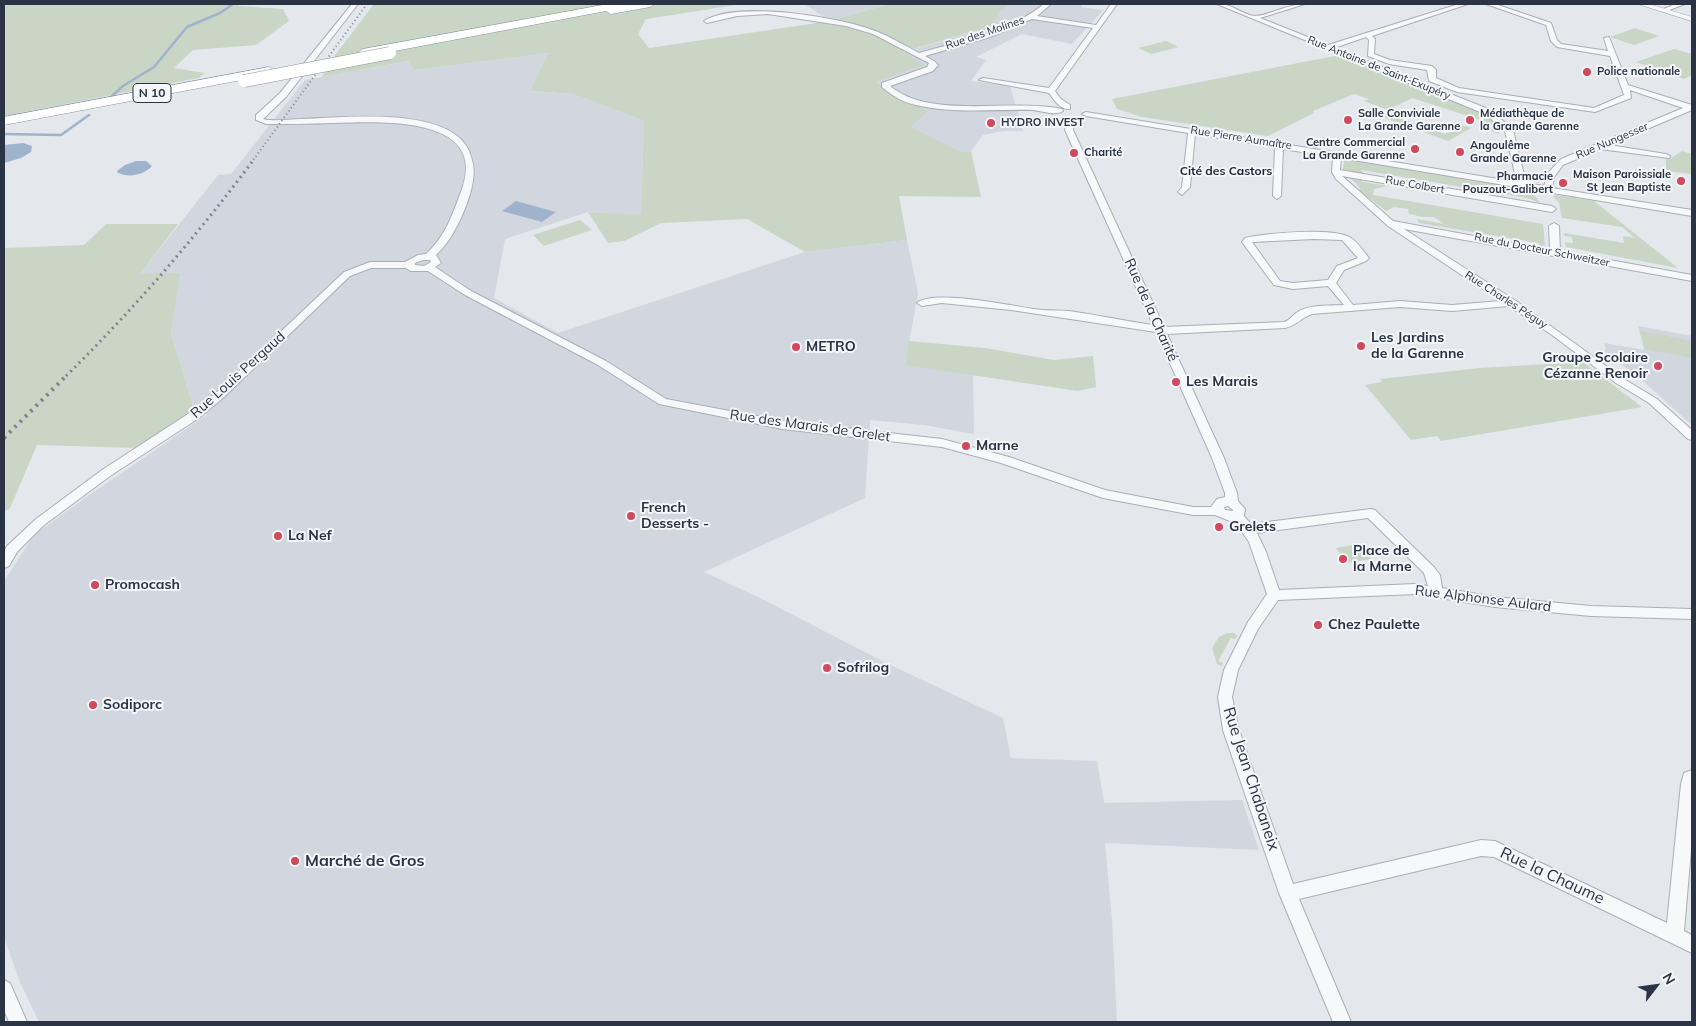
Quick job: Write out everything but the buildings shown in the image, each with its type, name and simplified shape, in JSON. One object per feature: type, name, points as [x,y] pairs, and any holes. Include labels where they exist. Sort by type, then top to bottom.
[{"type":"highway","name":"N 10","points":[[4,121],[624,4]]},
{"type":"highway","name":"N 10","points":[[4,126],[650,4]]},
{"type":"street","points":[[354,4],[283,95],[259,117],[260,120],[266,122],[406,121],[428,125],[456,138],[468,156],[469,182],[446,240],[430,262]]},
{"type":"street","name":"Rue des Molines","points":[[919,55],[1005,29],[1032,17],[1048,4]]},
{"type":"street","points":[[1051,90],[1114,4]]},
{"type":"street","name":"Rue Antoine de Saint-Exupéry","points":[[1220,4],[1492,114],[1509,130],[1522,185]]},
{"type":"street","points":[[1253,18],[1302,4]]},
{"type":"street","points":[[1329,47],[1465,4]]},
{"type":"street","points":[[1489,4],[1547,22],[1550,25],[1554,41],[1559,46],[1612,54]]},
{"type":"street","points":[[1642,4],[1692,19]]},
{"type":"street","points":[[1664,10],[1682,4]]},
{"type":"street","points":[[707,21],[737,14],[761,12],[784,13],[860,27],[932,62],[933,67],[888,82],[885,85],[910,101],[944,108],[1043,107],[1070,109],[1086,114]]},
{"type":"street","points":[[1032,17],[1097,27]]},
{"type":"street","points":[[1367,35],[1372,39],[1370,56],[1381,60],[1429,68],[1432,70],[1432,79],[1467,93],[1595,110],[1628,96],[1607,38]]},
{"type":"street","points":[[983,80],[1051,90],[1058,101],[1070,109]]},
{"type":"street","points":[[1624,86],[1691,108]]},
{"type":"street","points":[[1043,107],[1058,101]]},
{"type":"street","name":"Rue Nungesser","points":[[1548,189],[1550,176],[1558,165],[1598,146],[1691,108]]},
{"type":"street","points":[[1070,109],[1062,116],[1082,118],[1086,114]]},
{"type":"street","name":"Rue Pierre Aumaître","points":[[1086,114],[1280,144],[1692,213]]},
{"type":"street","name":"Rue de la Charité","points":[[1070,118],[1069,130],[1218,458],[1232,493],[1232,503]]},
{"type":"street","points":[[1182,192],[1186,187],[1192,130]]},
{"type":"street","points":[[1277,196],[1280,144]]},
{"type":"street","points":[[1598,146],[1666,156]]},
{"type":"street","points":[[1336,172],[1337,154]]},
{"type":"street","name":"Rue Colbert","points":[[1336,172],[1552,209]]},
{"type":"street","name":"Rue Charles Péguy","points":[[1336,172],[1344,183],[1391,224],[1512,303],[1620,381],[1653,401],[1692,436]]},
{"type":"street","points":[[1534,187],[1537,192],[1549,201],[1552,209],[1555,252]]},
{"type":"street","name":"Rue du Docteur Schweitzer","points":[[1391,224],[1692,278]]},
{"type":"street","points":[[1315,236],[1340,236],[1346,238],[1364,258],[1337,270],[1331,283],[1293,286],[1277,283],[1247,242],[1248,240],[1315,236]]},
{"type":"street","name":"Rue Louis Pergaud","points":[[4,563],[12,549],[40,522],[106,473],[195,415],[220,395],[347,274],[370,265],[409,265],[418,270],[430,262]]},
{"type":"street","name":"Rue des Marais de Grelet","points":[[430,262],[468,293],[602,363],[663,402],[783,425],[942,443],[1005,460],[1103,494],[1193,510],[1218,511]]},
{"type":"street","points":[[1331,283],[1350,307]]},
{"type":"street","points":[[922,302],[942,300],[1011,307],[1035,312],[1068,314],[1160,330],[1285,325],[1294,322],[1300,315],[1310,311],[1350,307],[1400,304],[1452,308],[1512,303]]},
{"type":"street","points":[[1221,502],[1232,503],[1239,509],[1237,516],[1226,517],[1218,511],[1217,506],[1221,502]]},
{"type":"street","points":[[1249,529],[1371,513],[1429,570],[1433,575],[1436,592]]},
{"type":"street","points":[[1237,516],[1249,529],[1274,595]]},
{"type":"street","name":"Rue Alphonse Aulard","points":[[1274,595],[1415,589],[1494,602],[1591,612],[1692,614]]},
{"type":"street","name":"Rue Jean Chabaneix","points":[[1274,595],[1253,626],[1231,670],[1225,698],[1231,730],[1288,893],[1342,1022]]},
{"type":"street","points":[[1675,936],[1688,784],[1692,777]]},
{"type":"street","name":"Rue la Chaume","points":[[1288,893],[1481,848],[1495,849],[1692,944]]},
{"type":"street","points":[[4,989],[18,1022]]},
{"type":"shaded area","points":[[804,4],[889,4],[830,21]]},
{"type":"shaded area","points":[[1011,4],[1083,4],[1081,7],[1103,10],[1072,44],[1022,34],[976,57],[986,60],[971,81],[1010,86],[1023,131],[1003,131],[983,135],[971,151],[962,152],[911,127],[927,110],[876,82],[923,65],[902,53],[991,26],[1000,12]]},
{"type":"shaded area","points":[[548,53],[530,91],[573,94],[644,121],[641,216],[588,212],[505,239],[494,298],[558,333],[805,252],[907,240],[918,293],[905,364],[973,374],[974,434],[924,425],[870,420],[865,498],[704,572],[762,599],[884,662],[1003,718],[1011,758],[1097,761],[1104,803],[1242,800],[1259,850],[1105,843],[1112,920],[1117,1022],[39,1022],[20,982],[4,937],[4,581],[34,535],[208,414],[194,409],[171,334],[179,274],[140,274],[218,175],[231,174],[305,80],[410,61],[414,70]]},
{"type":"shaded area","name":"Groupe Scolaire Cézanne Renoir","points":[[1638,326],[1692,336],[1692,425],[1643,381],[1604,351],[1606,349],[1604,343],[1644,350]]},
{"type":"green space","points":[[4,4],[240,4],[238,6],[283,9],[289,21],[256,45],[193,50],[174,68],[205,73],[199,78],[4,116]]},
{"type":"green space","points":[[374,4],[742,4],[646,19],[638,34],[649,48],[830,21],[889,4],[1011,4],[1000,12],[991,26],[903,52],[924,65],[876,82],[928,111],[911,127],[962,152],[971,151],[981,197],[899,196],[907,240],[805,252],[747,219],[661,223],[624,241],[608,243],[588,212],[641,215],[644,121],[573,94],[530,91],[548,53],[414,70],[409,61],[322,77],[336,54]]},
{"type":"green space","points":[[1635,28],[1659,36],[1634,45],[1610,37]]},
{"type":"green space","points":[[1166,41],[1179,47],[1151,54],[1138,48]]},
{"type":"green space","points":[[1674,49],[1692,54],[1692,75],[1684,79],[1636,62]]},
{"type":"green space","points":[[1340,55],[1485,114],[1499,126],[1499,134],[1480,127],[1487,122],[1412,98],[1388,110],[1364,101],[1369,99],[1354,94],[1313,111],[1314,113],[1268,136],[1142,117],[1117,109],[1112,99]]},
{"type":"green space","points":[[1385,113],[1445,134],[1462,125],[1471,128],[1448,141],[1380,116]]},
{"type":"green space","points":[[1682,151],[1692,154],[1692,174],[1666,171],[1666,158],[1669,159]]},
{"type":"green space","points":[[1349,159],[1502,184],[1502,186],[1529,192],[1540,203],[1527,198],[1361,170],[1364,174],[1345,171],[1343,169],[1344,160]]},
{"type":"green space","points":[[1352,178],[1363,179],[1361,181],[1363,182],[1388,186],[1374,189],[1373,195],[1543,224],[1545,246],[1540,246],[1538,243],[1419,223],[1417,219],[1444,224],[1434,217],[1409,214],[1408,209],[1394,207],[1386,211],[1360,191]]},
{"type":"green space","points":[[1553,196],[1594,201],[1678,268],[1566,247],[1565,242],[1573,243],[1572,237],[1564,236],[1564,233],[1624,243],[1623,236],[1635,238],[1622,227],[1562,218],[1559,203]]},
{"type":"green space","points":[[580,220],[592,230],[544,246],[533,235]]},
{"type":"green space","points":[[106,224],[178,224],[140,274],[180,273],[171,334],[194,409],[138,448],[37,445],[10,508],[4,512],[4,248],[84,245]]},
{"type":"green space","points":[[1640,331],[1692,341],[1692,358],[1645,349]]},
{"type":"green space","points":[[909,341],[985,348],[1054,360],[1093,356],[1096,387],[1078,391],[905,365]]},
{"type":"green space","points":[[1583,362],[1642,407],[1441,441],[1437,436],[1411,440],[1365,385],[1382,382],[1380,379],[1480,368]]},
{"type":"green space","points":[[1359,544],[1371,559],[1347,563],[1336,548]]},
{"type":"green space","points":[[1227,633],[1234,633],[1237,636],[1235,639],[1231,638],[1218,661],[1223,663],[1221,666],[1217,664],[1212,648],[1219,637]]},
{"type":"water","points":[[23,143],[32,146],[31,152],[21,158],[4,163],[4,145]]},
{"type":"water","points":[[136,161],[146,161],[152,166],[145,172],[136,175],[122,175],[118,173],[117,171],[125,165]]},
{"type":"water","points":[[516,201],[556,212],[542,222],[502,211]]},
{"type":"waterway","points":[[111,97],[123,86],[154,67],[187,27],[220,13],[233,4]]},
{"type":"waterway","points":[[4,134],[61,135],[89,115]]},
{"type":"railway","points":[[251,163],[367,4]]},
{"type":"railway","points":[[66,376],[116,325],[163,272],[252,162]]},
{"type":"railway","points":[[4,438],[66,376]]},
{"type":"place","name":"Police nationale","points":[[1587,72]]},
{"type":"place","name":"Salle Conviviale La Grande Garenne","points":[[1348,120]]},
{"type":"place","name":"Médiathèque de la Grande Garenne","points":[[1470,120]]},
{"type":"place","name":"HYDRO INVEST","points":[[991,123]]},
{"type":"place","name":"Centre Commercial La Grande Garenne","points":[[1415,149]]},
{"type":"place","name":"Angoulême Grande Garenne","points":[[1460,152]]},
{"type":"place","name":"Charité","points":[[1074,153]]},
{"type":"place","name":"Maison Paroissiale St Jean Baptiste","points":[[1681,181]]},
{"type":"place","name":"Pharmacie Pouzout-Galibert","points":[[1563,183]]},
{"type":"place","name":"Les Jardins de la Garenne","points":[[1361,346]]},
{"type":"place","name":"METRO","points":[[796,347]]},
{"type":"place","name":"Groupe Scolaire Cézanne Renoir","points":[[1658,366]]},
{"type":"place","name":"Les Marais","points":[[1176,382]]},
{"type":"place","name":"Marne","points":[[966,446]]},
{"type":"place","name":"French Desserts -","points":[[631,516]]},
{"type":"place","name":"Grelets","points":[[1219,527]]},
{"type":"place","name":"La Nef","points":[[278,536]]},
{"type":"place","name":"Place de la Marne","points":[[1343,559]]},
{"type":"place","name":"Promocash","points":[[95,585]]},
{"type":"place","name":"Chez Paulette","points":[[1318,625]]},
{"type":"place","name":"Sofrilog","points":[[827,668]]},
{"type":"place","name":"Sodiporc","points":[[93,705]]},
{"type":"place","name":"Marché de Gros","points":[[295,861]]},
{"type":"district","name":"Cité des Castors","points":[[1226,171]]}]
